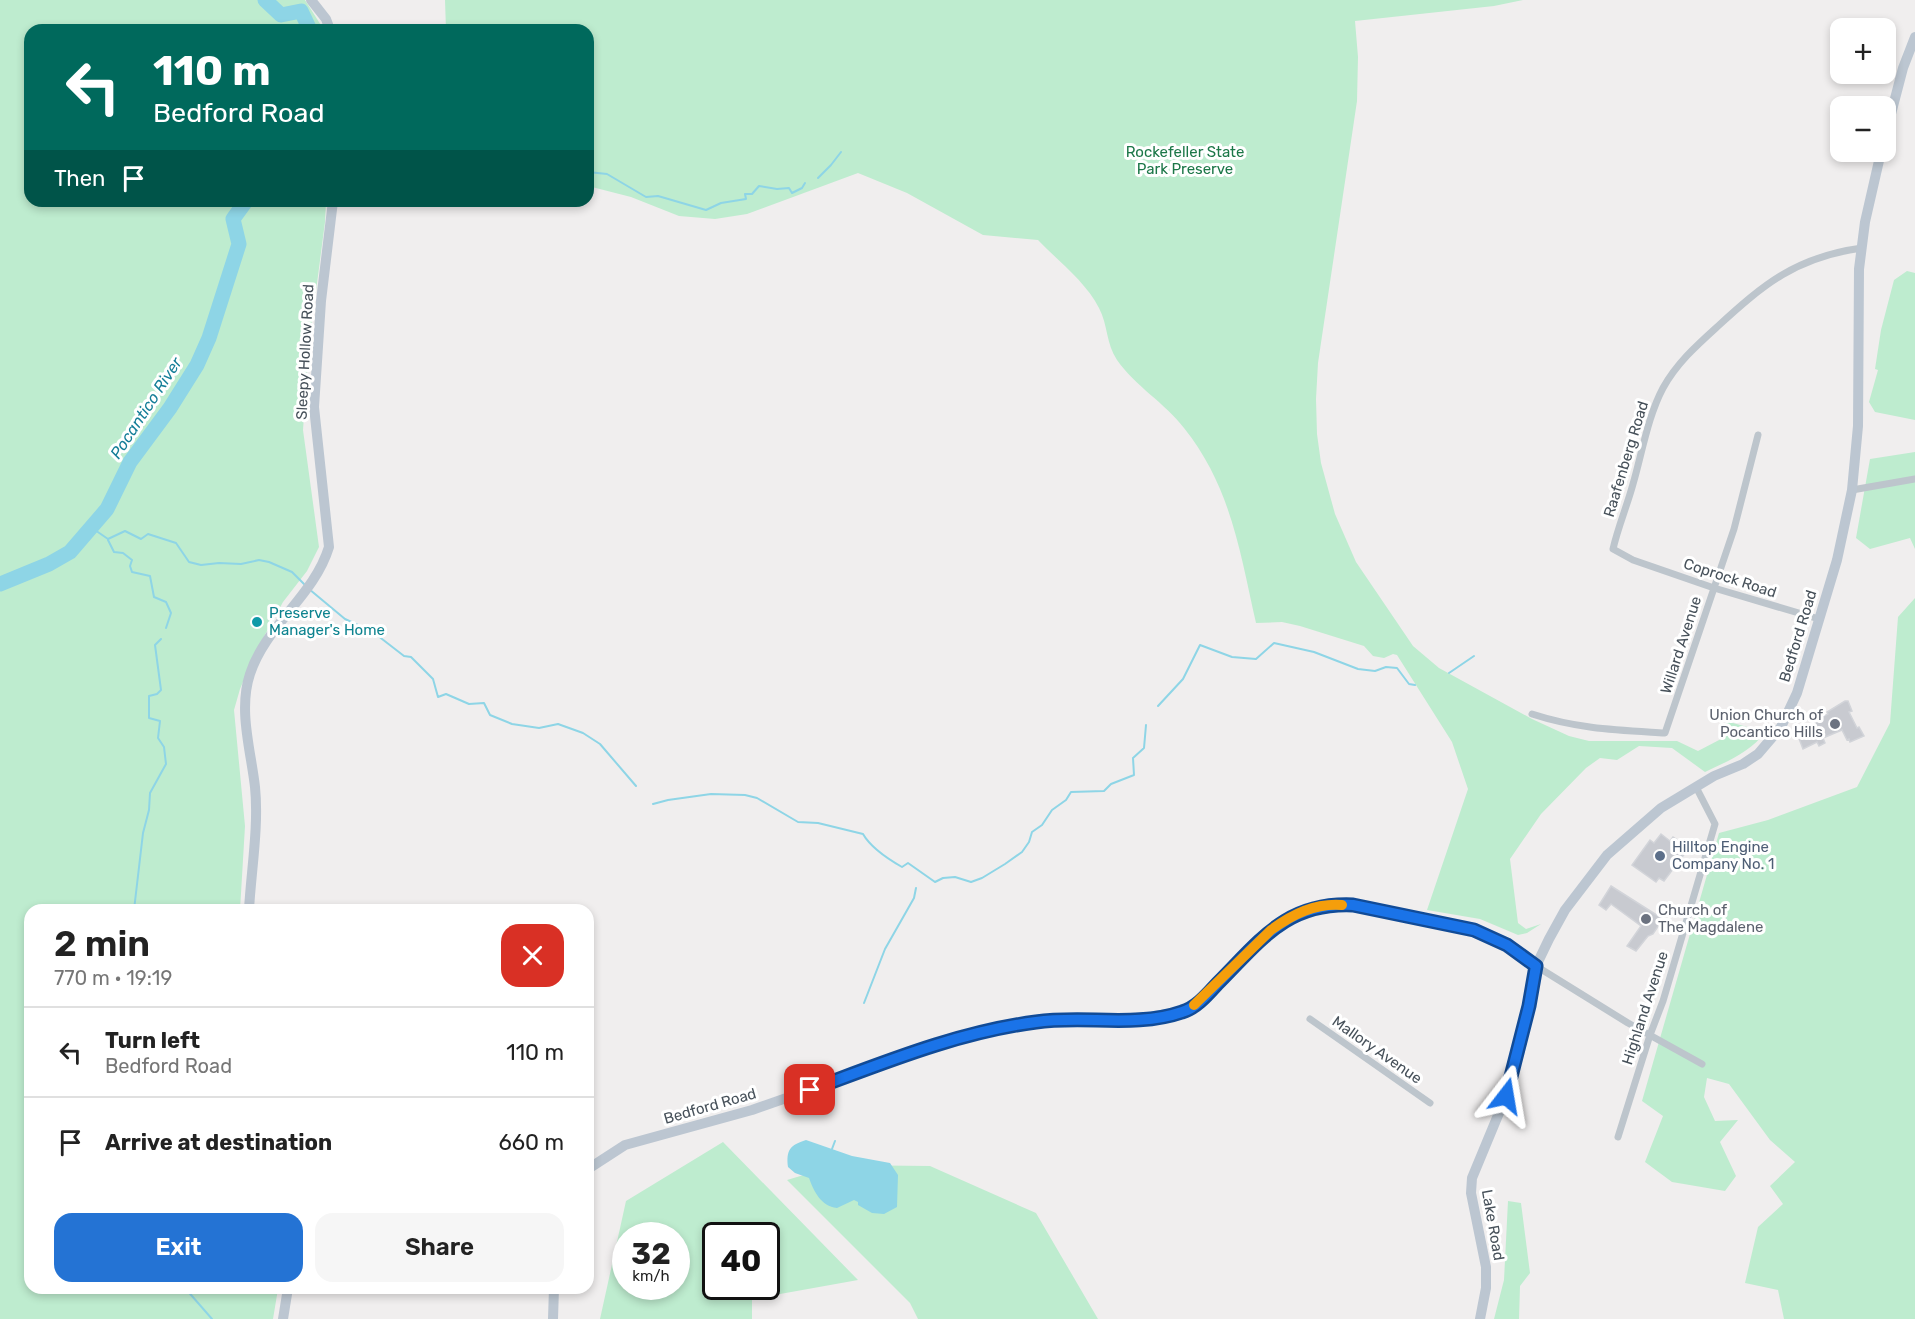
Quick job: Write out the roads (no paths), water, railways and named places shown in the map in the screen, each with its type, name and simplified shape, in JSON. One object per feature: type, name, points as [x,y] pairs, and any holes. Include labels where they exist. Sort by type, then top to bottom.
[{"type":"main road","points":[[311,0],[328,24]]},
{"type":"main road","points":[[1896,96],[1915,37]]},
{"type":"main road","name":"Bedford Road","points":[[594,1164],[625,1145],[726,1119],[952,1040],[1008,1026],[1064,1019],[1150,1018],[1182,1012],[1203,999],[1271,930],[1285,920],[1315,907],[1353,905],[1474,930],[1507,945],[1536,966],[1565,910],[1607,855],[1648,818],[1696,787],[1758,754],[1781,727],[1797,693],[1837,560],[1852,490],[1858,426],[1857,316],[1862,248],[1879,162]]},
{"type":"main road","name":"Sleepy Hollow Road","points":[[249,904],[255,788],[245,710],[247,685],[250,672],[267,638],[310,584],[324,562],[329,547],[314,407],[321,301],[332,207]]},
{"type":"main road","name":"Lake Road","points":[[1480,1319],[1486,1288],[1486,1267],[1471,1193],[1472,1178],[1506,1096],[1529,1006],[1536,966]]},
{"type":"main road","points":[[283,1319],[287,1294]]},
{"type":"main road","points":[[553,1319],[554,1294]]},
{"type":"street","name":"Raafenberg Road","points":[[1633,560],[1613,549],[1614,543],[1658,398],[1677,365],[1688,352],[1748,298],[1776,277],[1840,250],[1862,248]]},
{"type":"street","name":"Willard Avenue","points":[[1532,714],[1586,728],[1665,734],[1734,529],[1758,435]]},
{"type":"street","points":[[1852,490],[1915,479]]},
{"type":"street","name":"Coprock Road","points":[[1633,560],[1714,588],[1819,619]]},
{"type":"street","name":"Highland Avenue","points":[[1618,1137],[1663,1001],[1715,824],[1696,787]]},
{"type":"street","points":[[1536,966],[1702,1064]]},
{"type":"street","name":"Mallory Avenue","points":[[1310,1019],[1430,1103]]},
{"type":"water","points":[[806,1140],[852,1156],[890,1163],[898,1175],[897,1207],[884,1214],[872,1213],[854,1200],[837,1208],[822,1201],[809,1178],[795,1173],[788,1167],[790,1149]]},
{"type":"waterway","name":"Pocantico River","points":[[265,0],[281,15],[301,11],[307,24]]},
{"type":"waterway","points":[[818,178],[841,152]]},
{"type":"waterway","points":[[594,173],[607,174],[646,197],[658,196],[706,210],[721,203],[746,199],[745,194],[752,194],[759,186],[789,188],[792,193],[802,188],[805,183]]},
{"type":"waterway","name":"Pocantico River","points":[[0,584],[49,564],[70,552],[107,509],[130,462],[170,408],[197,365],[209,338],[239,244],[233,219],[242,207]]},
{"type":"waterway","points":[[92,528],[108,539],[125,531],[141,539],[148,534],[176,543],[189,562],[201,565],[241,564],[259,560],[269,562],[292,572],[305,585]]},
{"type":"waterway","points":[[108,540],[114,552],[123,553],[132,560],[130,566],[132,572],[150,576],[154,597],[166,602],[171,613],[166,628]]},
{"type":"waterway","points":[[309,589],[345,619],[373,632],[404,656],[411,657],[433,679],[438,697],[446,694],[469,704],[484,703],[490,715],[512,724],[539,728],[558,724],[583,733],[600,744],[636,786]]},
{"type":"waterway","points":[[135,904],[150,793],[166,764],[164,747],[158,738],[160,721],[149,718],[149,696],[161,690],[155,645],[161,639]]},
{"type":"waterway","points":[[1158,706],[1183,679],[1200,645],[1232,657],[1256,659],[1274,643],[1314,652],[1358,669],[1375,671],[1386,667],[1397,668],[1409,684],[1415,685]]},
{"type":"waterway","points":[[1449,673],[1474,656]]},
{"type":"waterway","points":[[653,804],[711,794],[745,795],[757,798],[798,822],[818,823],[863,834],[875,848],[891,860],[902,867],[908,863],[935,882],[943,878],[955,877],[971,882],[982,878],[1022,852],[1032,832],[1042,825],[1052,810],[1066,800],[1071,792],[1104,791],[1111,784],[1134,775],[1133,758],[1144,748],[1146,725]]},
{"type":"waterway","points":[[864,1003],[885,949],[914,898],[916,888]]},
{"type":"waterway","points":[[832,1149],[835,1141]]},
{"type":"waterway","points":[[190,1294],[212,1319]]},
{"type":"place","name":"Preserve Manager's Home","points":[[257,622]]},
{"type":"place","name":"Union Church of Pocantico Hills","points":[[1835,724]]},
{"type":"place","name":"Hilltop Engine Company No. 1","points":[[1660,856]]},
{"type":"place","name":"Church of The Magdalene","points":[[1646,919]]},
{"type":"park label","name":"Rockefeller State Park Preserve","points":[[1185,160]]}]
